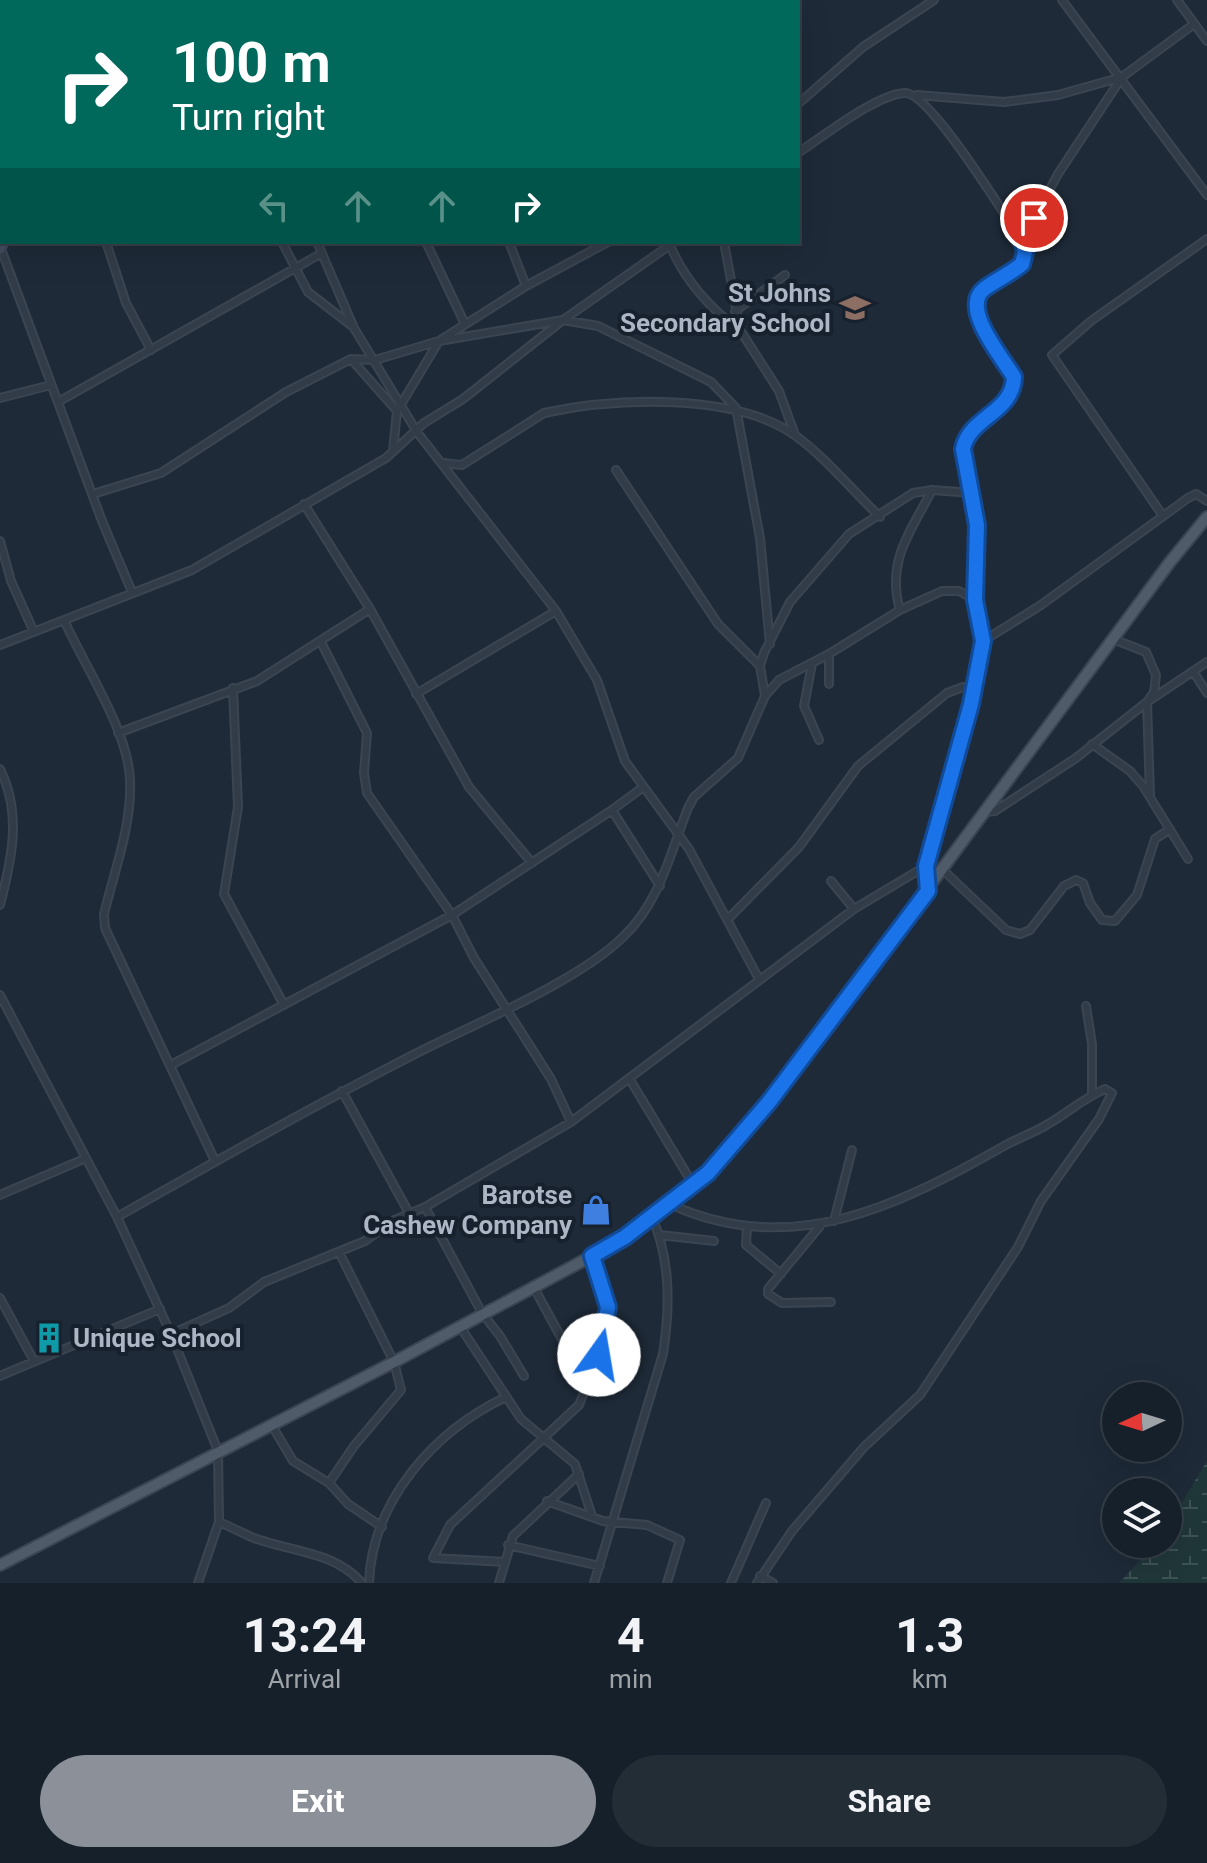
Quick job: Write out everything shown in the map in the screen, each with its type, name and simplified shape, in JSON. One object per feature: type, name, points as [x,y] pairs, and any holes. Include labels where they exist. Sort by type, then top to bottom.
[{"type":"main road","points":[[0,1565],[592,1256],[694,1186],[769,1102],[1207,517]]},
{"type":"street","points":[[800,102],[863,47],[934,0]]},
{"type":"street","points":[[1062,0],[1207,195]]},
{"type":"street","points":[[1177,0],[1207,41]]},
{"type":"street","points":[[1022,241],[1058,174],[1122,77],[1194,24]]},
{"type":"street","points":[[800,152],[883,100],[904,93],[1004,102],[1058,95],[1122,77]]},
{"type":"street","points":[[916,95],[939,120],[1022,241],[1025,252],[1022,264],[983,290],[975,306],[977,318],[1014,377],[1003,406],[965,438],[963,449],[977,525],[975,600],[983,641],[974,688],[926,866],[928,891]]},
{"type":"street","points":[[1163,516],[1054,363],[1052,355],[1091,321],[1207,239]]},
{"type":"street","points":[[107,244],[126,303],[151,350]]},
{"type":"street","points":[[283,244],[308,292],[354,328]]},
{"type":"street","points":[[318,244],[354,328],[417,432],[556,611],[597,680],[625,761],[677,835],[729,918],[759,979]]},
{"type":"street","points":[[427,244],[464,322]]},
{"type":"street","points":[[510,244],[526,286]]},
{"type":"street","points":[[0,645],[192,570],[393,451],[563,320],[669,244]]},
{"type":"street","points":[[670,244],[677,262],[701,295],[740,330],[779,391],[795,435]]},
{"type":"street","points":[[724,244],[740,330]]},
{"type":"street","points":[[393,451],[397,411],[439,341],[464,322],[596,245]]},
{"type":"street","points":[[1,246],[38,341],[51,385],[132,592]]},
{"type":"street","points":[[58,402],[322,253]]},
{"type":"street","points":[[735,311],[785,275]]},
{"type":"street","points":[[93,494],[161,473],[286,392],[351,359],[375,360],[439,341],[563,320],[598,326],[711,382],[736,408],[760,538],[770,644]]},
{"type":"street","points":[[351,359],[397,411]]},
{"type":"street","points":[[0,398],[51,385]]},
{"type":"street","points":[[443,463],[462,465],[544,413],[559,410],[658,403],[736,408],[795,435],[880,517]]},
{"type":"street","points":[[616,470],[718,624],[760,666]]},
{"type":"street","points":[[765,696],[760,666],[795,592],[849,534],[880,517],[913,493],[932,490],[973,493]]},
{"type":"street","points":[[900,610],[893,587],[894,568],[932,490]]},
{"type":"street","points":[[983,641],[1041,605],[1196,494],[1207,501]]},
{"type":"street","points":[[304,504],[370,609],[469,787],[532,863]]},
{"type":"street","points":[[0,541],[11,581],[34,632]]},
{"type":"street","points":[[117,1217],[342,1091],[506,1008],[606,952],[639,920],[660,886],[694,797],[738,758],[765,696],[779,680],[812,664],[900,610],[942,591],[959,591],[975,600]]},
{"type":"street","points":[[118,733],[257,681],[370,609]]},
{"type":"street","points":[[416,694],[556,611]]},
{"type":"street","points":[[65,622],[118,733],[130,777],[130,804],[104,914],[105,928],[215,1161]]},
{"type":"street","points":[[1113,639],[1140,648],[1151,661],[1156,685],[1147,702],[1150,795]]},
{"type":"street","points":[[321,642],[367,733],[364,786],[367,793],[452,915],[474,958],[551,1079],[571,1122]]},
{"type":"street","points":[[829,654],[829,684]]},
{"type":"street","points":[[986,812],[995,811],[1207,662]]},
{"type":"street","points":[[812,664],[804,706],[819,740]]},
{"type":"street","points":[[1193,671],[1207,693]]},
{"type":"street","points":[[729,918],[799,847],[858,766],[947,693],[963,687],[974,688]]},
{"type":"street","points":[[233,688],[238,807],[224,894],[284,1005]]},
{"type":"street","points":[[1092,744],[1130,771],[1150,795],[1188,859]]},
{"type":"street","points":[[0,769],[10,792],[15,825],[0,905]]},
{"type":"street","points":[[171,1065],[452,915],[642,788]]},
{"type":"street","points":[[612,810],[660,886]]},
{"type":"street","points":[[943,870],[1006,930],[1015,933],[1030,930],[1064,886],[1076,880],[1083,883],[1090,903],[1102,920],[1115,921],[1137,895],[1155,839],[1170,829]]},
{"type":"street","points":[[171,1334],[229,1308],[249,1290],[264,1282],[340,1254],[571,1122],[854,909],[926,866]]},
{"type":"street","points":[[831,881],[844,901],[854,909]]},
{"type":"street","points":[[0,995],[117,1217],[171,1334],[218,1451],[219,1522],[198,1583]]},
{"type":"street","points":[[1086,1006],[1093,1054],[1092,1095]]},
{"type":"street","points":[[629,1078],[694,1186]]},
{"type":"street","points":[[670,1204],[701,1219],[747,1227],[820,1226],[906,1199],[1046,1126],[1092,1095],[1111,1089],[1111,1100],[1041,1201],[1018,1247],[920,1395],[864,1447],[792,1531],[759,1580],[773,1583]]},
{"type":"street","points":[[342,1091],[409,1213]]},
{"type":"street","points":[[834,1221],[852,1150]]},
{"type":"street","points":[[0,1195],[84,1159]]},
{"type":"street","points":[[425,1207],[482,1313],[524,1376]]},
{"type":"street","points":[[594,1583],[665,1340],[670,1303],[660,1235],[652,1217]]},
{"type":"street","points":[[820,1226],[768,1289],[771,1298],[782,1303],[831,1302]]},
{"type":"street","points":[[747,1227],[746,1245],[781,1274]]},
{"type":"street","points":[[660,1235],[714,1241]]},
{"type":"street","points":[[329,1483],[354,1446],[401,1392],[394,1362],[340,1254]]},
{"type":"street","points":[[505,1562],[433,1558],[450,1525],[579,1405],[588,1387],[608,1316],[607,1297],[592,1256]]},
{"type":"street","points":[[533,1286],[588,1387]]},
{"type":"street","points":[[0,1298],[34,1361]]},
{"type":"street","points":[[0,1376],[160,1309]]},
{"type":"street","points":[[459,1325],[521,1419],[566,1454],[579,1474],[592,1516]]},
{"type":"street","points":[[369,1583],[374,1542],[398,1490],[426,1455],[448,1434],[506,1397]]},
{"type":"street","points":[[271,1424],[293,1461],[329,1483],[348,1504],[382,1527]]},
{"type":"street","points":[[499,1583],[508,1545],[523,1524],[579,1474]]},
{"type":"street","points":[[547,1501],[612,1523],[647,1525],[680,1540],[667,1583]]},
{"type":"street","points":[[731,1583],[766,1503]]},
{"type":"street","points":[[219,1522],[255,1538],[322,1556],[343,1566],[362,1583]]},
{"type":"street","points":[[508,1545],[600,1566]]},
{"type":"green space","points":[[1207,1461],[1207,1583],[1119,1583],[1142,1558],[1182,1558],[1182,1502]]},
{"type":"place","name":"St Johns Secondary School","points":[[855,308]]},
{"type":"place","name":"Barotse Cashew Company","points":[[596,1210]]},
{"type":"place","name":"Unique School","points":[[49,1338]]},
{"type":"route","points":[[599,1355],[608,1307],[592,1256],[625,1237],[708,1173],[769,1102],[928,891],[926,866],[971,704],[983,641],[975,600],[977,525],[963,449],[965,438],[977,424],[1003,406],[1014,385],[1014,377],[977,318],[975,306],[983,290],[1022,264],[1025,252],[1022,241],[1034,218]]}]
